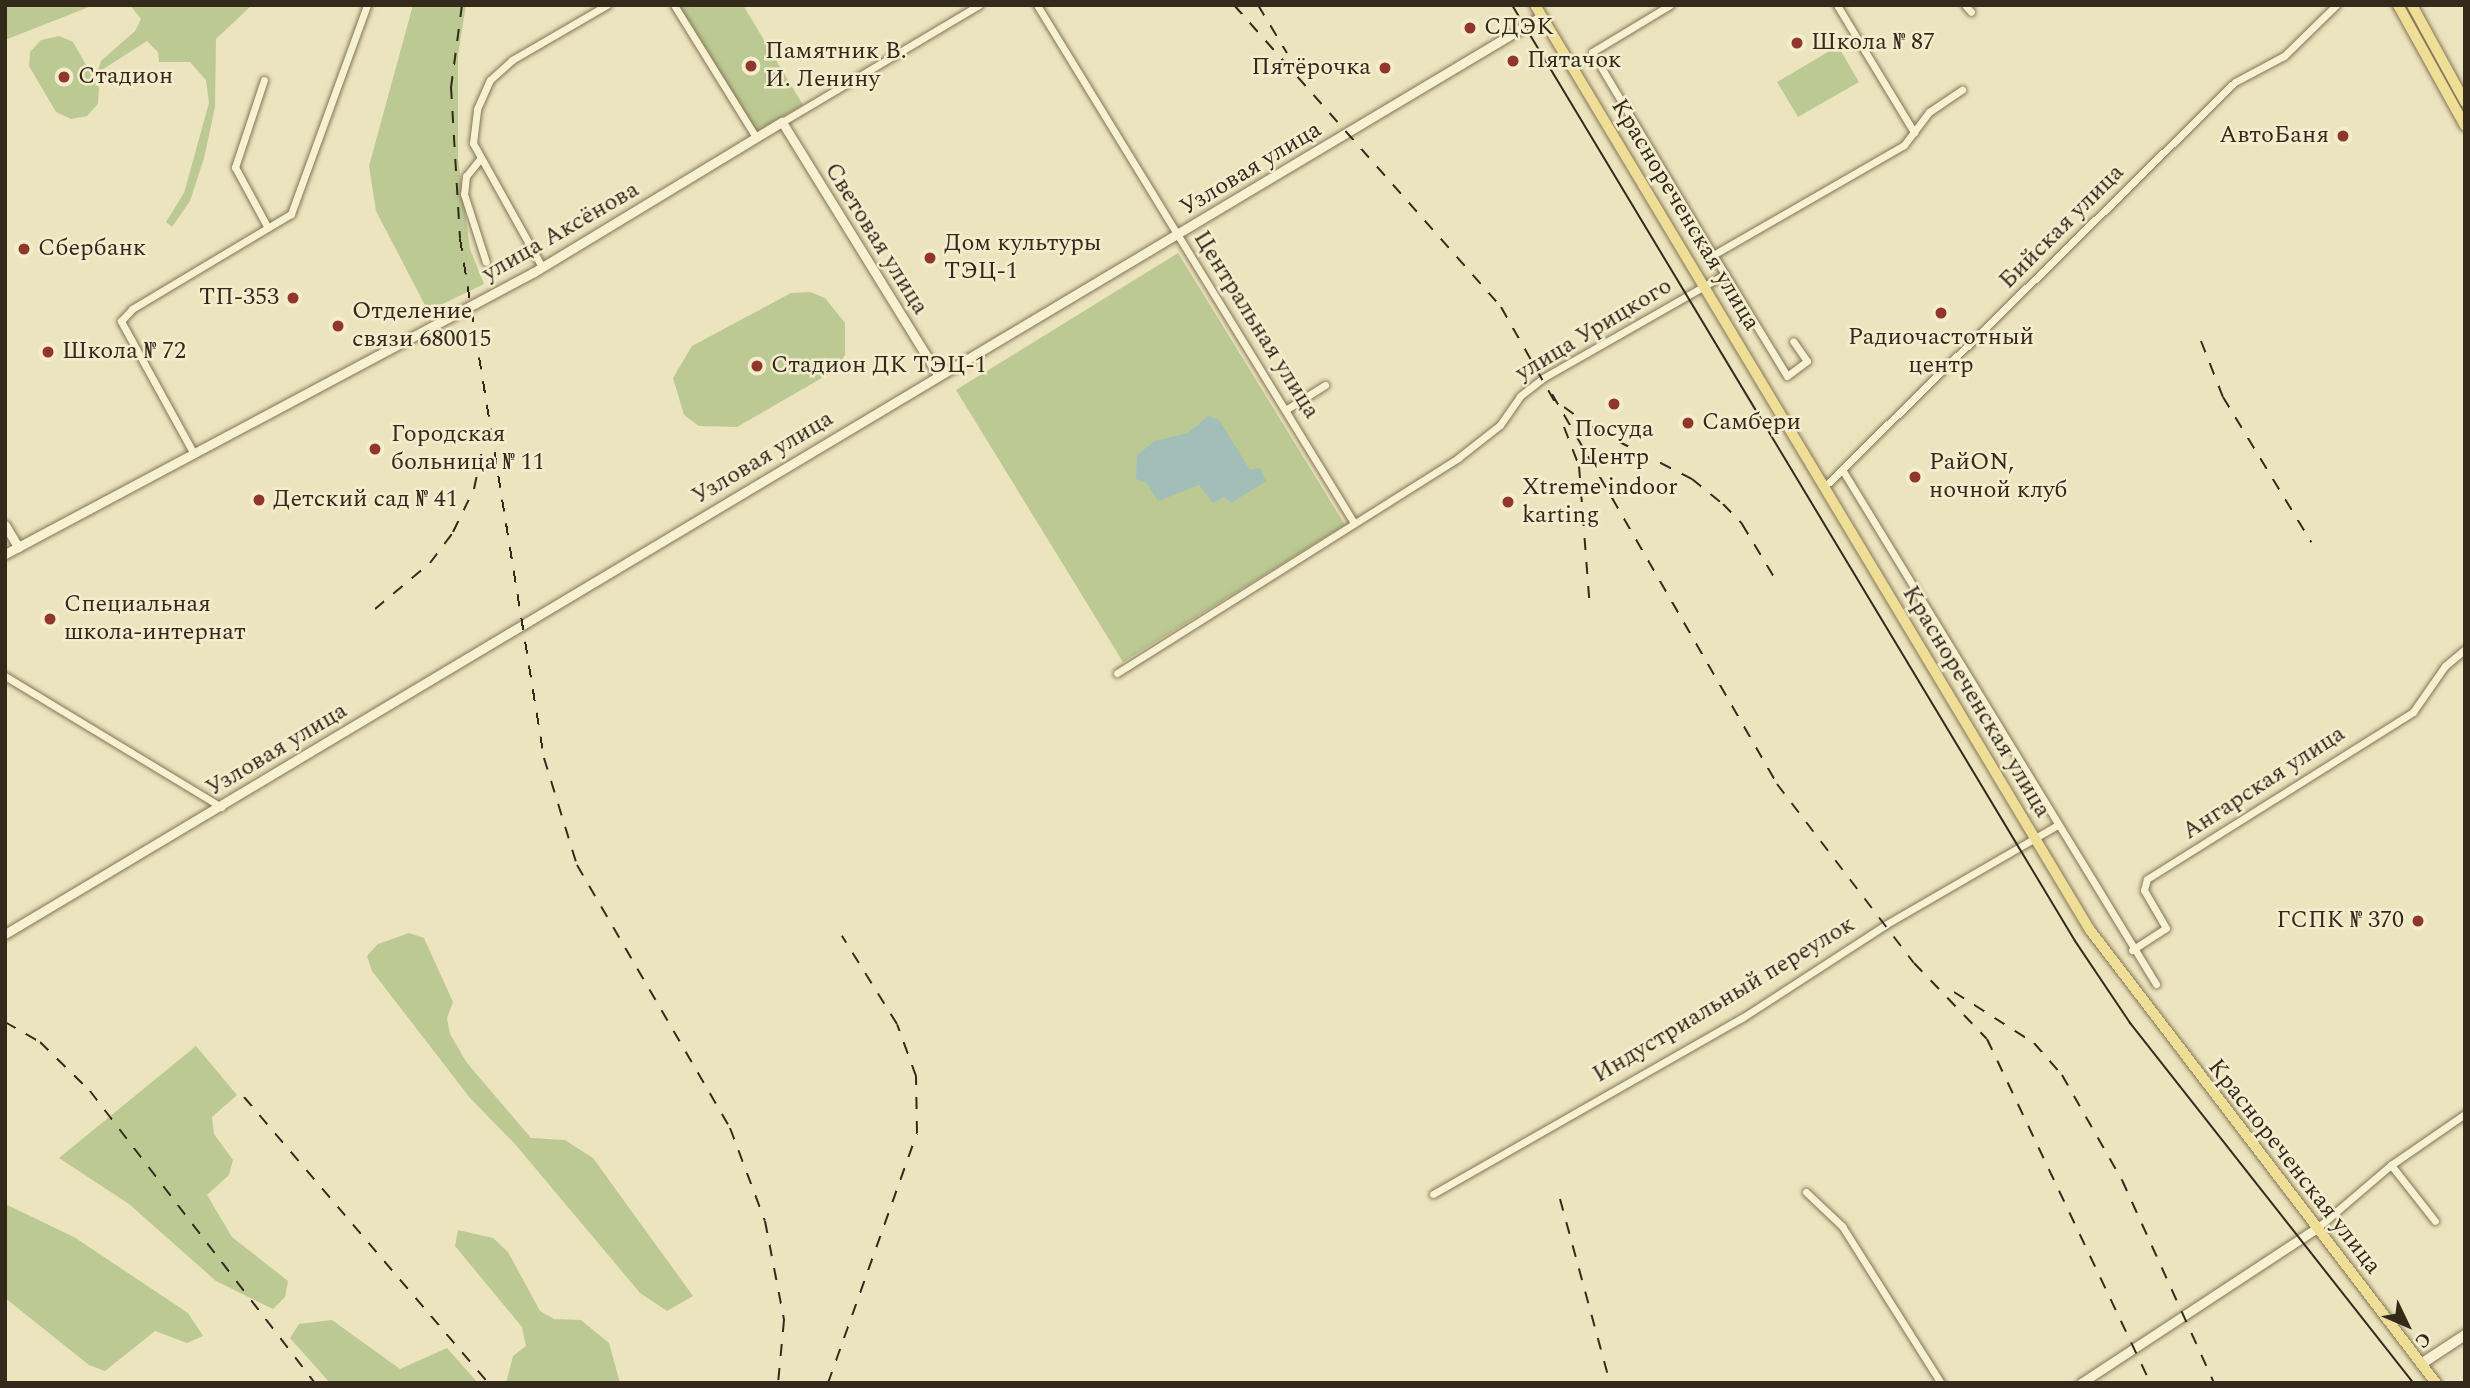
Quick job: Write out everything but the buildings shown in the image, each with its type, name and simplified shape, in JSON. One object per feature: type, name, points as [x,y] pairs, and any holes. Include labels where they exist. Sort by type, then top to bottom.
[{"type":"main road","name":"Краснореченская улица","points":[[1535,5],[1823,488],[2110,961],[2436,1383]]},
{"type":"main road","points":[[2398,5],[2465,126]]},
{"type":"main road","points":[[2412,5],[2465,102]]},
{"type":"main road","points":[[2421,1364],[2465,1335]]},
{"type":"street","points":[[194,454],[121,321],[132,309],[290,214],[367,5]]},
{"type":"street","points":[[542,267],[473,144],[476,120],[490,80],[512,60],[607,5]]},
{"type":"street","points":[[674,5],[756,137]]},
{"type":"street","name":"улица Аксёнова","points":[[5,554],[542,267],[979,5]]},
{"type":"street","name":"Центральная улица","points":[[1037,5],[1287,409],[1354,523]]},
{"type":"street","points":[[1670,5],[1592,52],[1787,376],[1807,361],[1793,341]]},
{"type":"street","points":[[1837,5],[1914,132]]},
{"type":"street","name":"Бийская улица","points":[[1823,488],[2235,82],[2284,56],[2336,5]]},
{"type":"street","name":"Узловая улица","points":[[5,934],[1542,16]]},
{"type":"street","points":[[264,80],[237,147],[235,167],[268,228]]},
{"type":"street","points":[[1713,255],[1904,145],[1929,112],[1962,90]]},
{"type":"street","name":"Световая улица","points":[[782,122],[938,375]]},
{"type":"street","points":[[480,159],[466,176],[464,194],[486,262]]},
{"type":"street","name":"улица Урицкого","points":[[1117,673],[1354,523],[1500,425],[1520,396],[1543,377],[1725,274]]},
{"type":"street","points":[[1287,409],[1325,385]]},
{"type":"street","points":[[1843,471],[2056,827],[2156,984]]},
{"type":"street","points":[[5,525],[18,547]]},
{"type":"street","name":"Ангарская улица","points":[[2132,950],[2166,928],[2144,890],[2147,879],[2413,712],[2445,666],[2465,649]]},
{"type":"street","points":[[5,676],[221,807]]},
{"type":"street","name":"Индустриальный переулок","points":[[1433,1194],[1742,1017],[1885,925],[2056,827]]},
{"type":"street","points":[[2081,1383],[2315,1229],[2391,1165],[2465,1114]]},
{"type":"street","points":[[2391,1165],[2435,1221]]},
{"type":"street","points":[[1806,1192],[1842,1226],[1941,1383]]},
{"type":"green space","points":[[5,5],[94,5],[5,40]]},
{"type":"green space","points":[[130,5],[252,5],[216,39],[215,107],[204,158],[190,201],[172,227],[166,222],[184,193],[209,103],[206,80],[190,62],[159,62],[158,52],[147,41],[97,73],[101,61],[135,31],[141,19]]},
{"type":"green space","points":[[413,5],[466,5],[458,55],[458,159],[470,249],[484,284],[428,311],[376,211],[369,166]]},
{"type":"green space","points":[[679,5],[743,5],[803,105],[756,132]]},
{"type":"green space","name":"Стадион","points":[[59,36],[73,42],[99,88],[98,104],[87,116],[71,119],[56,112],[29,66],[30,52],[41,40]]},
{"type":"green space","points":[[1838,46],[1859,82],[1798,117],[1777,82]]},
{"type":"green space","points":[[1178,253],[1345,525],[1123,662],[956,390]]},
{"type":"green space","name":"Стадион ДК ТЭЦ-1","points":[[810,292],[825,298],[845,323],[845,355],[834,371],[737,427],[699,426],[684,415],[673,378],[692,346],[791,293]]},
{"type":"green space","points":[[409,933],[424,938],[453,1002],[447,1018],[450,1034],[467,1063],[531,1138],[565,1140],[593,1158],[693,1296],[667,1311],[640,1293],[515,1144],[470,1098],[372,971],[367,956],[378,944]]},
{"type":"green space","points":[[196,1046],[237,1095],[212,1117],[214,1134],[233,1160],[229,1175],[207,1195],[232,1237],[288,1281],[285,1297],[273,1309],[216,1281],[129,1204],[59,1158]]},
{"type":"green space","points":[[5,1204],[74,1237],[188,1313],[203,1336],[187,1343],[155,1331],[105,1371],[89,1365],[5,1298]]},
{"type":"green space","points":[[458,1230],[493,1238],[508,1252],[540,1311],[554,1319],[581,1320],[609,1343],[620,1383],[506,1383],[513,1356],[526,1346],[522,1327],[455,1246]]},
{"type":"green space","points":[[332,1320],[400,1369],[447,1348],[478,1383],[330,1383],[290,1338],[299,1324]]},
{"type":"water","points":[[1208,416],[1219,420],[1250,470],[1260,468],[1266,481],[1231,503],[1224,497],[1213,503],[1199,485],[1158,501],[1146,482],[1136,479],[1137,455],[1155,441],[1188,433]]},
{"type":"tram line","points":[[1512,5],[2075,941],[2130,1023],[2413,1383]]},
{"type":"railway","points":[[462,5],[451,87],[460,239],[544,758],[577,865],[730,1128],[765,1221],[784,1320],[778,1383]]},
{"type":"railway","points":[[1234,5],[1501,307],[1556,404]]},
{"type":"railway","points":[[1258,5],[1287,53]]},
{"type":"railway","points":[[2201,341],[2223,397],[2311,542]]},
{"type":"railway","points":[[1552,394],[1777,784],[1914,963],[1987,1039],[2150,1383]]},
{"type":"railway","points":[[1564,407],[1596,430],[1692,479],[1723,504],[1742,524],[1774,577]]},
{"type":"railway","points":[[1564,427],[1579,466],[1590,610]]},
{"type":"railway","points":[[375,609],[430,563],[453,532],[474,489],[485,436]]},
{"type":"railway","points":[[828,1383],[917,1133],[916,1076],[897,1024],[842,936]]},
{"type":"railway","points":[[1954,992],[2034,1043],[2062,1075],[2122,1180],[2214,1383]]},
{"type":"railway","points":[[5,1022],[40,1042],[90,1091],[315,1383]]},
{"type":"railway","points":[[244,1097],[488,1383]]},
{"type":"railway","points":[[1560,1199],[1610,1383]]},
{"type":"place","name":"СДЭК","points":[[1470,28]]},
{"type":"place","name":"Школа № 87","points":[[1797,43]]},
{"type":"place","name":"Пятачок","points":[[1513,61]]},
{"type":"place","name":"Памятник В. И. Ленину","points":[[751,66]]},
{"type":"place","name":"Пятёрочка","points":[[1385,68]]},
{"type":"place","name":"Стадион","points":[[64,77]]},
{"type":"place","name":"АвтоБаня","points":[[2343,136]]},
{"type":"place","name":"Сбербанк","points":[[24,249]]},
{"type":"place","name":"Дом культуры ТЭЦ-1","points":[[930,258]]},
{"type":"place","name":"ТП-353","points":[[293,298]]},
{"type":"place","name":"Радиочастотный центр","points":[[1941,313]]},
{"type":"place","name":"Отделение связи 680015","points":[[338,326]]},
{"type":"place","name":"Школа № 72","points":[[48,352]]},
{"type":"place","name":"Стадион ДК ТЭЦ-1","points":[[757,366]]},
{"type":"place","name":"Посуда Центр","points":[[1614,404]]},
{"type":"place","name":"Самбери","points":[[1688,423]]},
{"type":"place","name":"Городская больница № 11","points":[[375,449]]},
{"type":"place","name":"РайON, ночной клуб","points":[[1915,477]]},
{"type":"place","name":"Детский сад № 41","points":[[259,500]]},
{"type":"place","name":"Xtreme indoor karting","points":[[1508,502]]},
{"type":"place","name":"Специальная школа-интернат","points":[[50,619]]},
{"type":"place","name":"ГСПК № 370","points":[[2418,921]]}]
